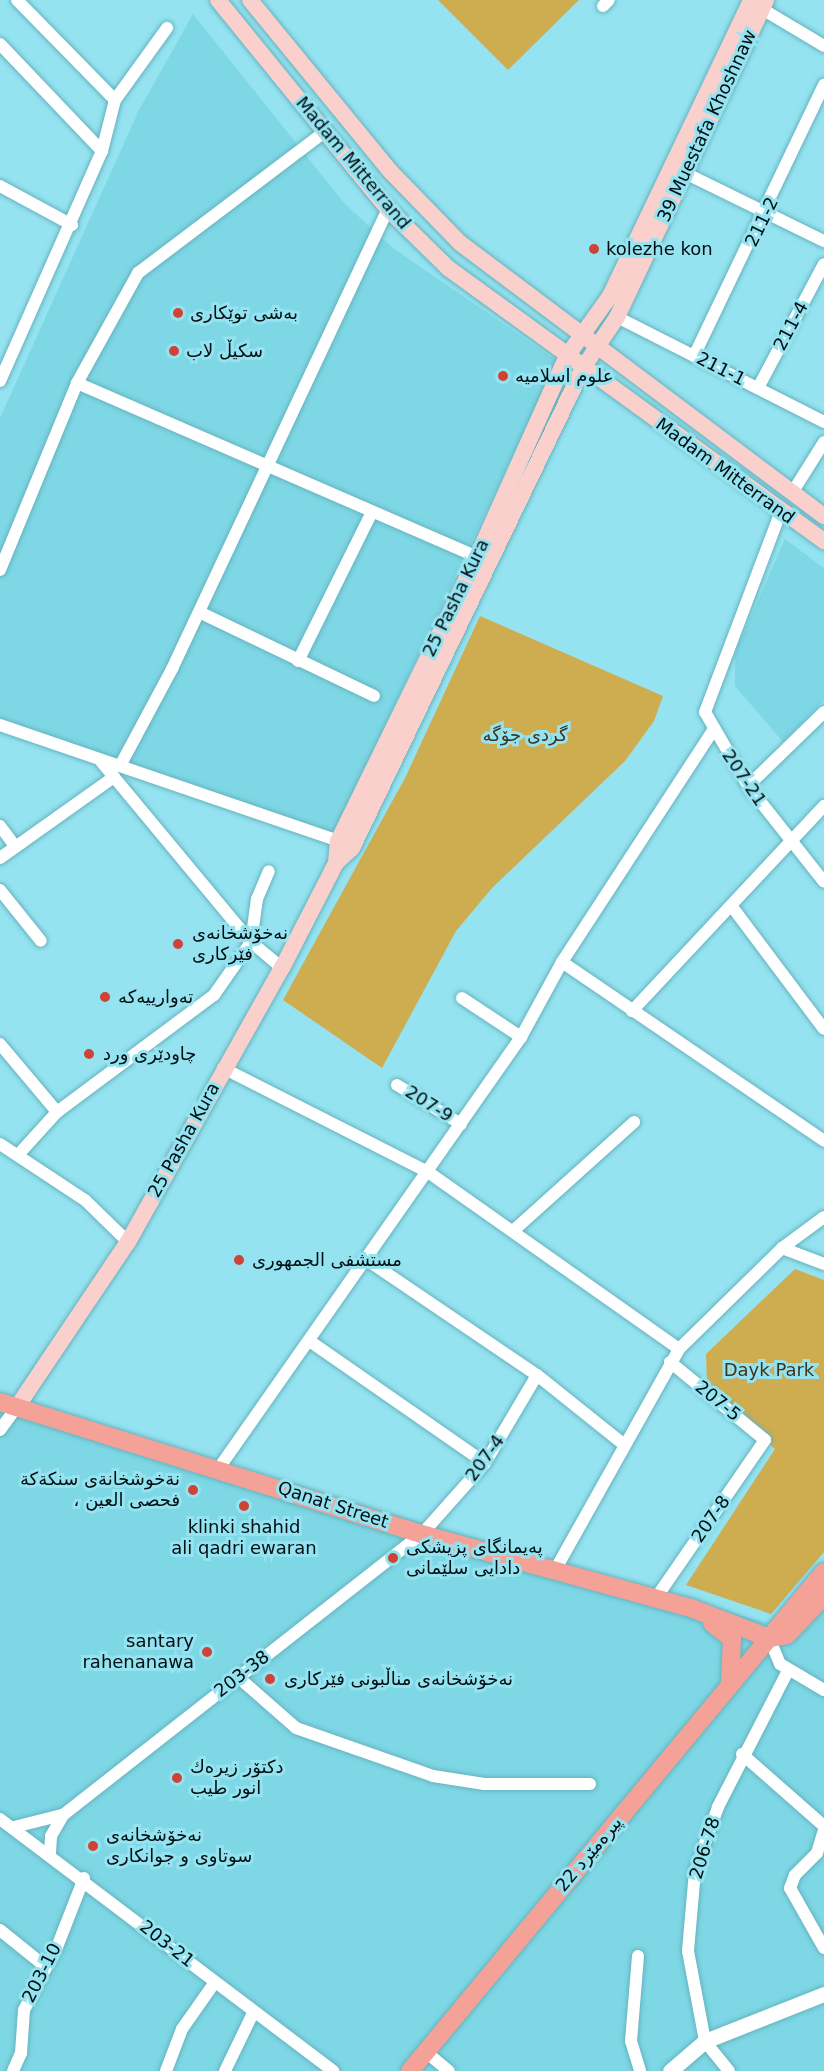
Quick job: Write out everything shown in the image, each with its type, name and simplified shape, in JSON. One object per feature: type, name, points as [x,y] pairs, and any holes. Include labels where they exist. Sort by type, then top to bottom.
[{"type":"main road","name":"Madam Mitterrand","points":[[218,0],[388,209],[448,268],[824,541]]},
{"type":"main road","name":"Madam Mitterrand","points":[[250,0],[391,172],[460,243],[824,516]]},
{"type":"main road","name":"39 Muestafa Khoshnaw","points":[[583,336],[610,296],[754,3]]},
{"type":"main road","name":"39 Muestafa Khoshnaw","points":[[598,347],[617,317],[685,173],[754,3]]},
{"type":"main road","name":"25 Pasha Kura","points":[[8,1405],[128,1242],[282,968],[336,862],[338,841],[477,557],[567,356],[583,336]]},
{"type":"main road","name":"25 Pasha Kura","points":[[336,862],[352,848],[583,368],[598,347]]},
{"type":"main road","name":"Qanat Street","points":[[8,1405],[219,1468],[422,1534],[691,1608],[769,1638]]},
{"type":"main road","name":"22 پیرەمێرد","points":[[410,2071],[824,1572]]},
{"type":"main road","name":"22 پیرەمێرد","points":[[769,1638],[787,1635],[824,1596]]},
{"type":"main road","points":[[691,1608],[732,1639],[730,1685]]},
{"type":"street","points":[[17,0],[115,100]]},
{"type":"street","points":[[754,3],[824,46]]},
{"type":"street","points":[[0,381],[72,225],[102,151],[115,100],[167,28]]},
{"type":"street","points":[[0,44],[102,151]]},
{"type":"street","name":"211-2","points":[[694,356],[767,213],[824,85]]},
{"type":"street","points":[[0,570],[76,383],[138,273],[326,131]]},
{"type":"street","points":[[685,173],[824,241]]},
{"type":"street","points":[[0,186],[72,225]]},
{"type":"street","points":[[0,858],[117,772],[199,612],[388,209]]},
{"type":"street","name":"211-4","points":[[758,388],[824,264]]},
{"type":"street","name":"211-1","points":[[617,317],[824,422]]},
{"type":"street","points":[[76,383],[477,557]]},
{"type":"street","points":[[792,494],[824,442]]},
{"type":"street","points":[[298,661],[372,512]]},
{"type":"street","name":"207-21","points":[[781,512],[705,712],[713,730],[748,786],[788,840],[824,882]]},
{"type":"street","points":[[199,612],[374,696]]},
{"type":"street","points":[[748,786],[824,712]]},
{"type":"street","points":[[0,725],[99,759],[117,772],[251,942],[282,968]]},
{"type":"street","points":[[219,1468],[310,1342],[521,1037],[562,962],[713,730]]},
{"type":"street","points":[[117,772],[338,841]]},
{"type":"street","points":[[632,1011],[733,908],[788,840],[824,806]]},
{"type":"street","points":[[0,826],[16,847]]},
{"type":"street","points":[[18,1155],[57,1112],[214,995],[251,942],[257,899],[269,871]]},
{"type":"street","points":[[0,890],[41,941]]},
{"type":"street","points":[[733,908],[824,1029]]},
{"type":"street","points":[[562,962],[824,1141]]},
{"type":"street","points":[[462,998],[521,1037]]},
{"type":"street","points":[[0,1044],[57,1112]]},
{"type":"street","points":[[224,1068],[428,1172],[679,1349]]},
{"type":"street","name":"207-9","points":[[397,1085],[461,1124]]},
{"type":"street","points":[[513,1232],[634,1122]]},
{"type":"street","points":[[0,1143],[85,1200],[128,1242]]},
{"type":"street","points":[[554,1572],[623,1444],[679,1349],[782,1248],[824,1217]]},
{"type":"street","points":[[782,1248],[824,1264]]},
{"type":"street","points":[[367,1260],[537,1376],[623,1444]]},
{"type":"street","points":[[310,1342],[485,1463]]},
{"type":"street","name":"207-5","points":[[670,1362],[765,1440]]},
{"type":"street","name":"207-4","points":[[422,1534],[485,1463],[537,1376]]},
{"type":"street","points":[[0,1430],[8,1405]]},
{"type":"street","name":"207-8","points":[[656,1598],[765,1440]]},
{"type":"street","name":"203-38","points":[[50,1852],[54,1828],[63,1815],[422,1534]]},
{"type":"street","points":[[769,1638],[774,1656],[788,1671],[824,1690]]},
{"type":"street","name":"206-78","points":[[705,2040],[688,1951],[689,1910],[695,1871],[742,1754],[788,1671]]},
{"type":"street","points":[[238,1677],[296,1728],[434,1776],[483,1784],[590,1785]]},
{"type":"street","points":[[742,1754],[824,1828],[820,1855],[795,1875],[790,1888],[824,1948]]},
{"type":"street","name":"203-38","points":[[14,1827],[63,1815]]},
{"type":"street","name":"203-21","points":[[0,1820],[50,1852],[253,2013],[330,2070]]},
{"type":"street","name":"203-10","points":[[13,2071],[21,2053],[24,2010],[46,1967],[84,1878]]},
{"type":"street","points":[[0,1930],[46,1967]]},
{"type":"street","points":[[638,1956],[631,2042],[640,2071]]},
{"type":"street","points":[[166,2071],[182,2029],[215,1982]]},
{"type":"street","points":[[670,2071],[705,2040],[824,1994]]},
{"type":"street","points":[[225,2071],[253,2013]]},
{"type":"street","points":[[705,2040],[729,2071]]},
{"type":"street","points":[[426,2052],[449,2071]]},
{"type":"shaded area","points":[[193,14],[344,203],[393,248],[557,361],[331,839],[0,719],[0,418],[139,110]]},
{"type":"shaded area","points":[[785,539],[824,568],[824,700],[783,742],[735,686],[735,653]]},
{"type":"shaded area","points":[[0,1401],[789,1629],[824,1589],[824,2071],[0,2071]]},
{"type":"green space","points":[[438,0],[579,0],[508,70]]},
{"type":"green space","name":"گردی جۆگە","points":[[480,616],[663,696],[654,721],[625,761],[492,888],[456,931],[382,1068],[283,1000],[405,778]]},
{"type":"green space","name":"Dayk Park","points":[[795,1269],[824,1280],[824,1552],[771,1614],[686,1585],[775,1449],[707,1386],[706,1354]]},
{"type":"place","name":"kolezhe kon","points":[[594,249]]},
{"type":"place","name":"بە‌شی توێكاری","points":[[178,313]]},
{"type":"place","name":"سكیڵ لاب","points":[[174,351]]},
{"type":"place","name":"علوم اسلاميه","points":[[503,376]]},
{"type":"place","name":"نەخۆشخانەی فێرکاری","points":[[178,944]]},
{"type":"place","name":"تەوارییەکە","points":[[105,997]]},
{"type":"place","name":"چاودێری ورد","points":[[89,1054]]},
{"type":"place","name":"مستشفى الجمهورى","points":[[239,1260]]},
{"type":"place","name":"نةخوشخانةى سنكةكة ، فحصى العين","points":[[193,1490]]},
{"type":"place","name":"klinki shahid ali qadri ewaran","points":[[244,1506]]},
{"type":"place","name":"پەیمانگای پزیشکی دادایی سلێمانی","points":[[393,1558]]},
{"type":"place","name":"santary rahenanawa","points":[[207,1652]]},
{"type":"place","name":"نەخۆشخانەی مناڵبونی فێرکاری","points":[[270,1679]]},
{"type":"place","name":"دکتۆر زیرەك انور طیب","points":[[177,1778]]},
{"type":"place","name":"نەخۆشخانەی سوتاوی و جوانکاری","points":[[93,1846]]}]
